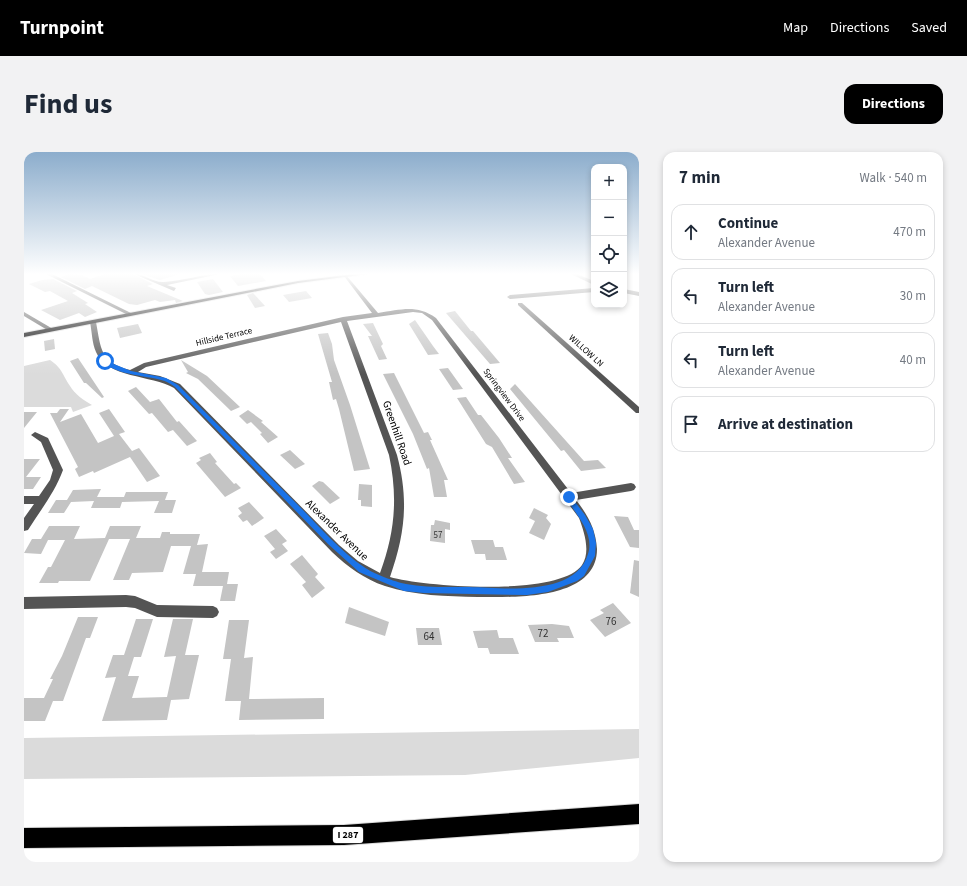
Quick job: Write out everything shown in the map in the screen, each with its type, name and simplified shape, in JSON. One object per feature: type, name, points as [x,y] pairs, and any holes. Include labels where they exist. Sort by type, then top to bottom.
[{"type":"highway","name":"I 287","points":[[24,838],[344,835],[639,814]]},
{"type":"main road","points":[[24,335],[166,307]]},
{"type":"street","points":[[116,307],[130,314]]},
{"type":"street","points":[[371,307],[376,314]]},
{"type":"street","name":"WILLOW LN","points":[[523,307],[639,411]]},
{"type":"street","name":"Hillside Terrace","points":[[130,373],[144,365],[343,320],[376,314],[419,311]]},
{"type":"street","name":"Springview Drive","points":[[419,311],[428,314],[434,319],[569,497]]},
{"type":"street","points":[[24,314],[51,330]]},
{"type":"street","name":"Greenhill Road","points":[[343,320],[393,455],[398,473],[401,511],[398,534],[393,554],[383,580]]},
{"type":"street","name":"Alexander Avenue","points":[[93,322],[99,354],[112,367],[130,373],[158,377],[177,386],[331,542],[362,570],[404,588],[424,590],[527,592],[548,589],[574,579],[581,573],[592,554],[592,543],[589,529],[583,516],[569,497]]},
{"type":"street","points":[[24,527],[57,476],[58,470],[45,440],[36,434]]},
{"type":"street","points":[[569,497],[631,488]]},
{"type":"street","points":[[24,500],[42,500]]},
{"type":"street","points":[[24,603],[126,601],[135,602],[158,611],[213,612]]},
{"type":"shaded area","points":[[50,360],[59,369],[74,392],[92,405],[73,412],[71,407],[24,407],[24,366]]},
{"type":"shaded area","points":[[639,729],[639,758],[465,775],[24,779],[24,738]]},
{"type":"building","points":[[50,307],[90,307],[97,312],[85,317],[79,313],[60,320],[41,310]]},
{"type":"building","points":[[455,311],[500,363],[490,364],[446,313]]},
{"type":"building","points":[[415,320],[439,354],[428,355],[409,324]]},
{"type":"building","points":[[373,323],[383,344],[381,346],[387,359],[379,360],[368,336],[372,336],[363,324]]},
{"type":"building","points":[[138,324],[142,333],[120,338],[117,328]]},
{"type":"building","points":[[328,333],[332,344],[334,360],[370,469],[354,471],[339,409],[336,399],[333,400],[329,382],[332,382],[318,334]]},
{"type":"building","points":[[54,339],[55,349],[45,351],[44,341]]},
{"type":"building","points":[[78,358],[104,397],[102,398],[86,383],[84,383],[70,361]]},
{"type":"building","points":[[181,360],[207,376],[240,407],[231,411],[198,379],[186,373],[188,372]]},
{"type":"building","points":[[448,368],[463,389],[453,390],[439,369]]},
{"type":"building","points":[[394,373],[424,433],[428,432],[432,440],[430,440],[448,480],[444,480],[447,497],[434,497],[429,468],[427,469],[413,434],[383,374]]},
{"type":"building","points":[[515,384],[584,461],[598,460],[606,468],[581,471],[564,450],[561,451],[510,389]]},
{"type":"building","points":[[136,387],[150,402],[159,399],[177,422],[179,421],[197,441],[187,446],[173,430],[168,432],[152,413],[149,414],[128,391]]},
{"type":"building","points":[[466,397],[478,415],[481,415],[499,438],[512,458],[508,458],[525,482],[514,484],[492,447],[486,444],[457,398]]},
{"type":"building","points":[[60,409],[69,409],[60,422],[81,414],[98,443],[114,436],[99,413],[109,409],[125,432],[119,434],[132,451],[139,448],[160,476],[147,482],[130,457],[94,473],[93,471],[79,477],[75,469],[78,467],[50,413],[57,413]]},
{"type":"building","points":[[248,410],[263,421],[261,422],[278,437],[268,443],[260,434],[262,433],[251,422],[247,424],[239,416]]},
{"type":"building","points":[[24,412],[37,412],[24,428]]},
{"type":"building","points":[[290,450],[305,464],[295,469],[280,455]]},
{"type":"building","points":[[210,453],[217,462],[215,463],[234,484],[236,483],[241,488],[225,497],[196,463],[201,460],[199,458]]},
{"type":"building","points":[[24,459],[40,459],[26,477],[41,477],[33,489],[24,489]]},
{"type":"building","points":[[319,481],[323,482],[340,498],[330,504],[312,486]]},
{"type":"building","points":[[359,484],[372,485],[372,507],[361,506],[361,500],[358,500]]},
{"type":"building","points":[[101,489],[97,497],[124,497],[126,492],[168,492],[165,500],[176,500],[172,513],[154,513],[159,501],[122,502],[120,508],[91,508],[94,501],[71,502],[64,513],[48,513],[56,500],[67,500],[73,490]]},
{"type":"building","points":[[249,502],[264,518],[252,526],[247,520],[243,522],[238,516],[242,513],[238,508]]},
{"type":"building","points":[[534,508],[548,515],[546,518],[551,524],[544,540],[529,533],[535,521],[529,518]]},
{"type":"building","points":[[614,516],[628,517],[634,530],[639,530],[639,548],[630,547]]},
{"type":"building","points":[[435,520],[450,523],[450,530],[445,529],[445,543],[430,541],[431,525],[434,525]]},
{"type":"building","points":[[49,526],[80,526],[74,539],[105,538],[110,526],[141,526],[136,538],[160,538],[162,532],[170,532],[170,534],[200,534],[197,545],[208,544],[202,572],[229,572],[227,584],[238,584],[235,601],[220,601],[223,586],[193,586],[196,574],[183,574],[191,546],[171,546],[163,572],[132,573],[129,580],[113,580],[130,539],[109,539],[90,581],[59,581],[58,583],[39,583],[48,567],[51,567],[65,540],[48,540],[41,554],[24,553],[32,539],[41,539]]},
{"type":"building","points":[[276,529],[287,541],[282,544],[288,551],[276,559],[270,552],[275,549],[264,536]]},
{"type":"building","points":[[471,540],[493,540],[495,547],[503,547],[507,560],[486,560],[485,554],[475,554]]},
{"type":"building","points":[[302,555],[318,574],[315,577],[325,588],[312,598],[302,585],[306,582],[290,564]]},
{"type":"building","points":[[634,560],[639,561],[639,597],[630,593]]},
{"type":"building","points":[[613,603],[631,623],[605,637],[590,620],[604,613],[600,610]]},
{"type":"building","points":[[349,607],[389,622],[385,636],[345,623]]},
{"type":"building","points":[[78,617],[98,617],[90,638],[86,638],[63,701],[53,701],[45,721],[24,721],[24,698],[44,698],[53,679],[50,679],[62,656]]},
{"type":"building","points":[[136,619],[153,619],[141,657],[134,657],[128,676],[139,676],[132,698],[167,697],[176,656],[164,657],[173,619],[193,619],[185,655],[199,655],[189,699],[171,700],[167,720],[102,721],[116,677],[105,678],[113,655],[124,655]]},
{"type":"building","points":[[229,620],[249,620],[244,658],[253,657],[249,699],[324,698],[324,719],[239,720],[241,701],[225,701],[231,659],[223,659]]},
{"type":"building","points":[[552,624],[569,626],[574,638],[557,638],[559,642],[535,642],[528,625]]},
{"type":"building","points":[[416,628],[439,628],[442,645],[418,645]]},
{"type":"building","points":[[497,630],[499,638],[513,638],[519,654],[490,654],[488,648],[478,648],[473,631]]},
{"type":"route","points":[[105,361],[112,367],[130,373],[158,377],[172,382],[331,542],[362,570],[370,575],[404,588],[424,590],[527,592],[548,589],[574,579],[581,573],[592,554],[592,543],[589,529],[583,516],[569,497]]}]
